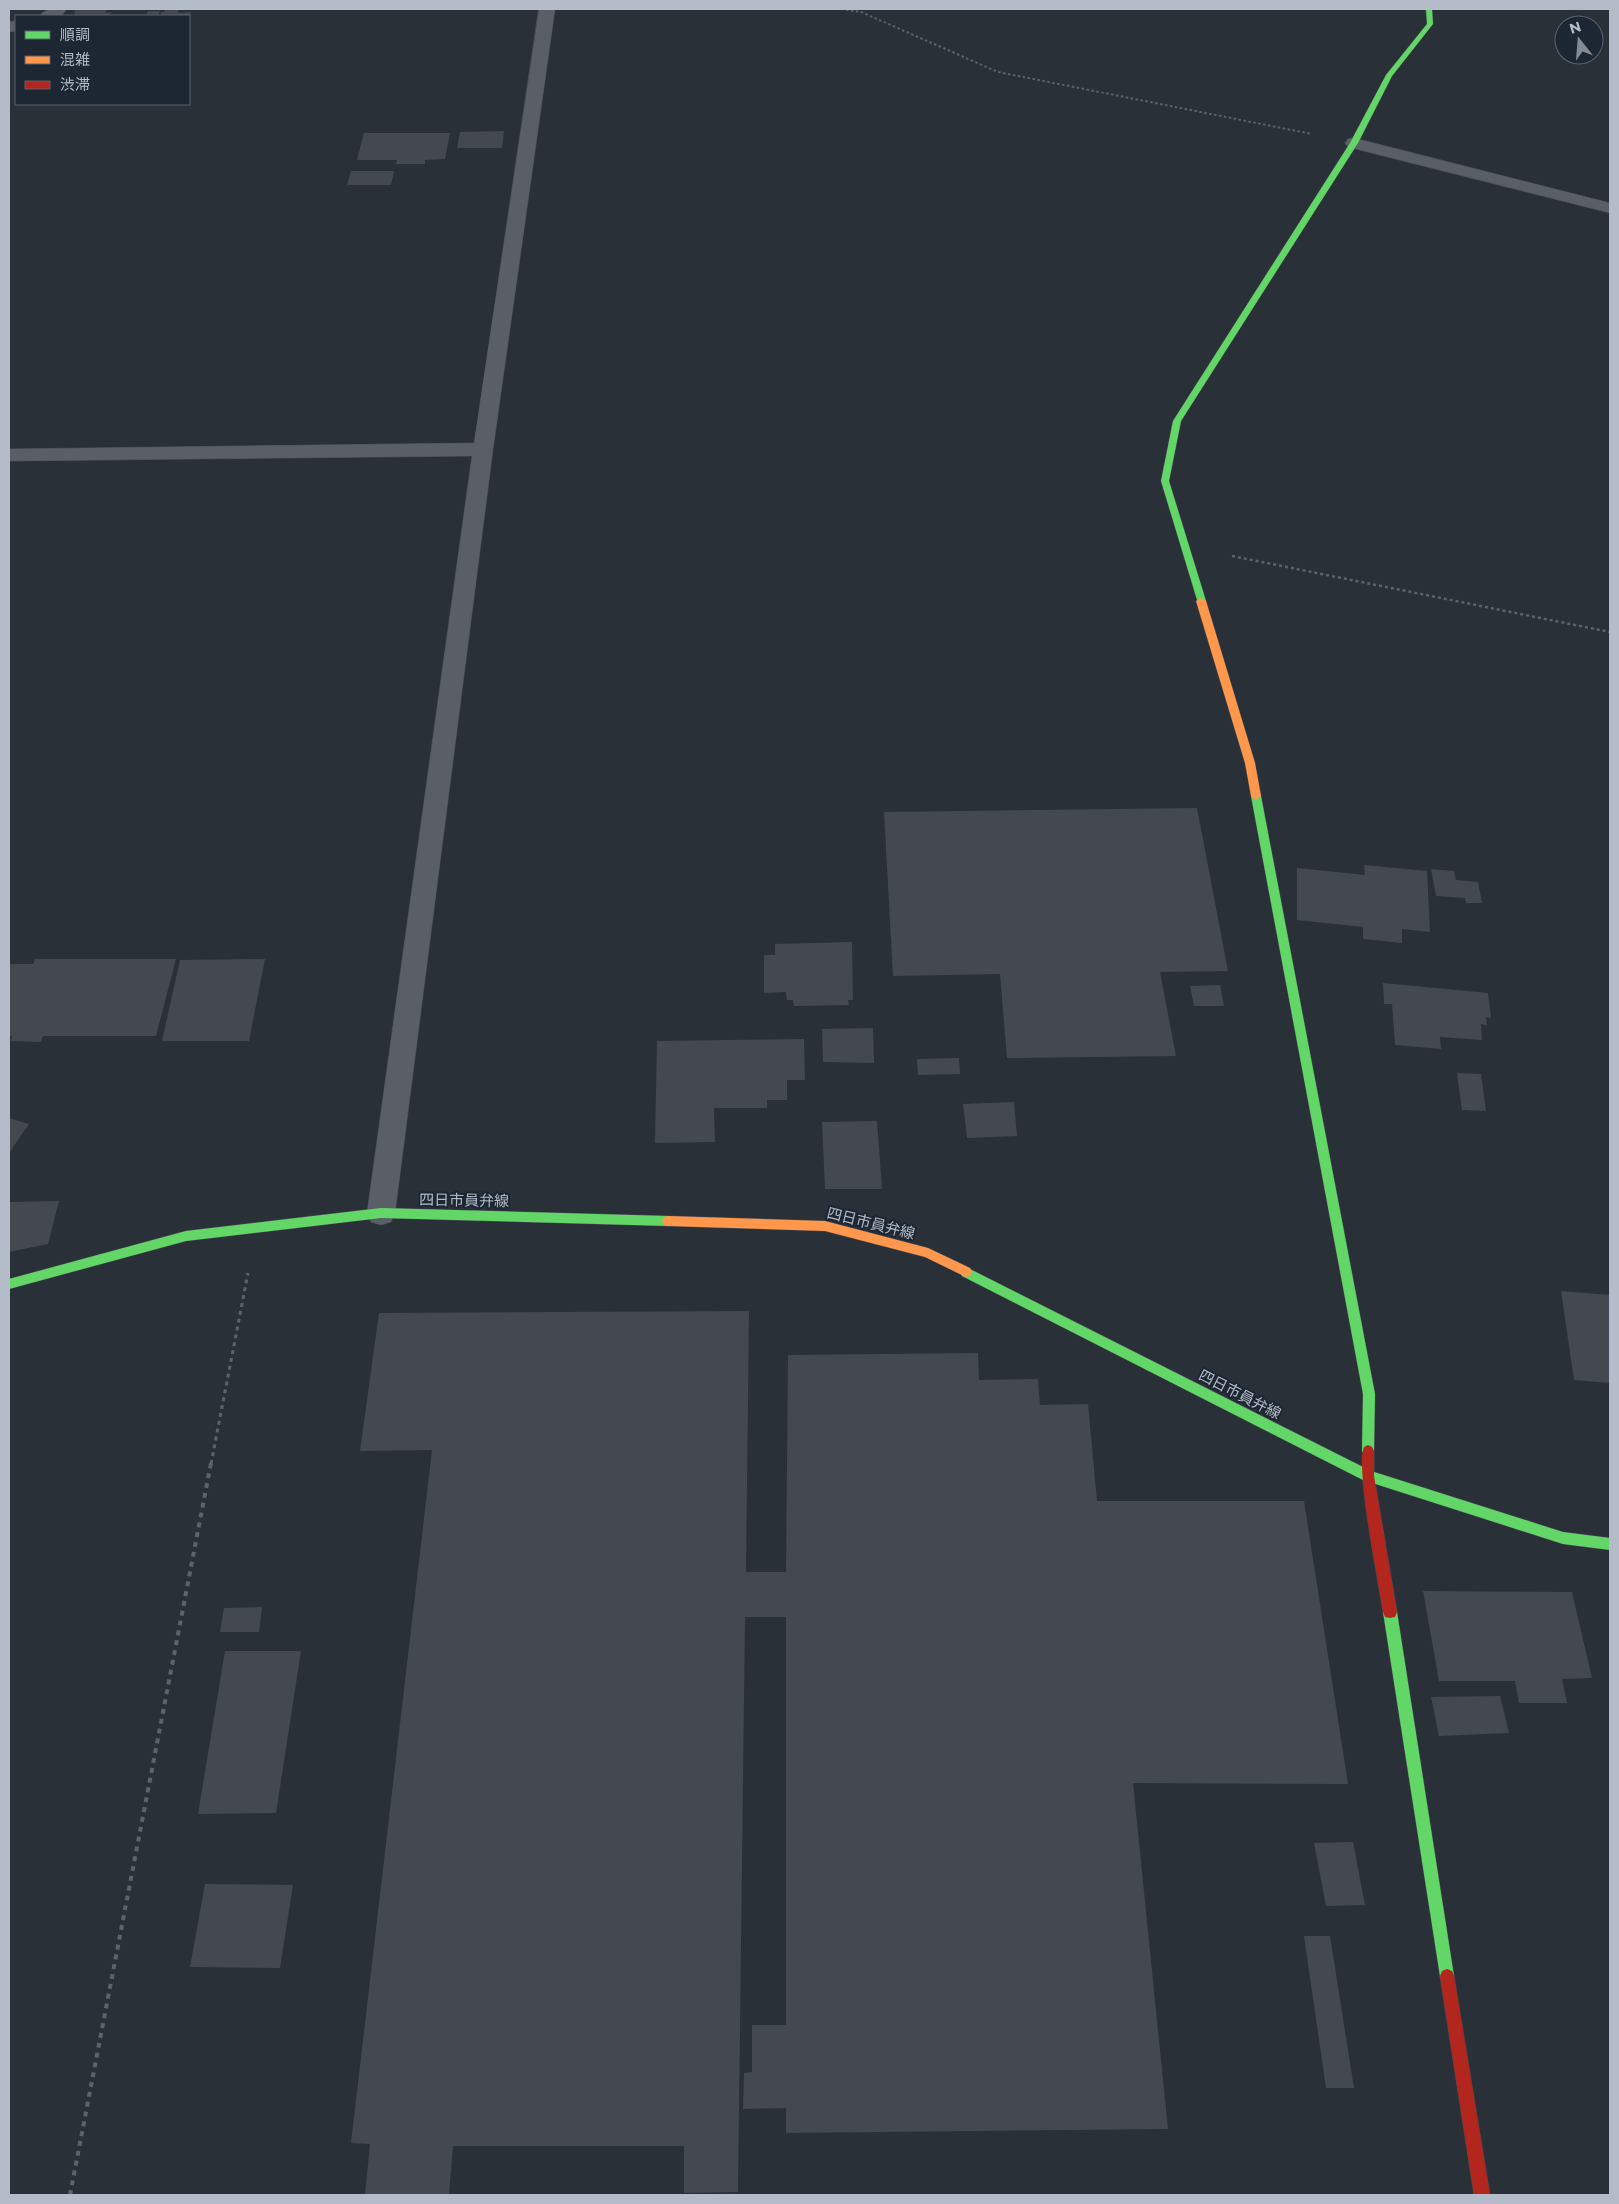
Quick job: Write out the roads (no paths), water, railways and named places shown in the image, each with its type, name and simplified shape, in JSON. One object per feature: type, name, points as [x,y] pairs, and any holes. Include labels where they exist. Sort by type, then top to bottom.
[{"type":"street","points":[[381,1213],[483,449],[547,9]]},
{"type":"street","points":[[1429,9],[1430,24],[1389,75],[1354,142],[1177,421],[1165,481],[1250,763],[1369,1394],[1368,1476],[1482,2195]]},
{"type":"street","points":[[1354,142],[1610,208]]},
{"type":"street","points":[[9,455],[483,449]]},
{"type":"street","name":"四日市員弁線","points":[[9,1284],[186,1236],[381,1213],[825,1226],[928,1253],[1368,1476],[1562,1538],[1610,1544]]}]
